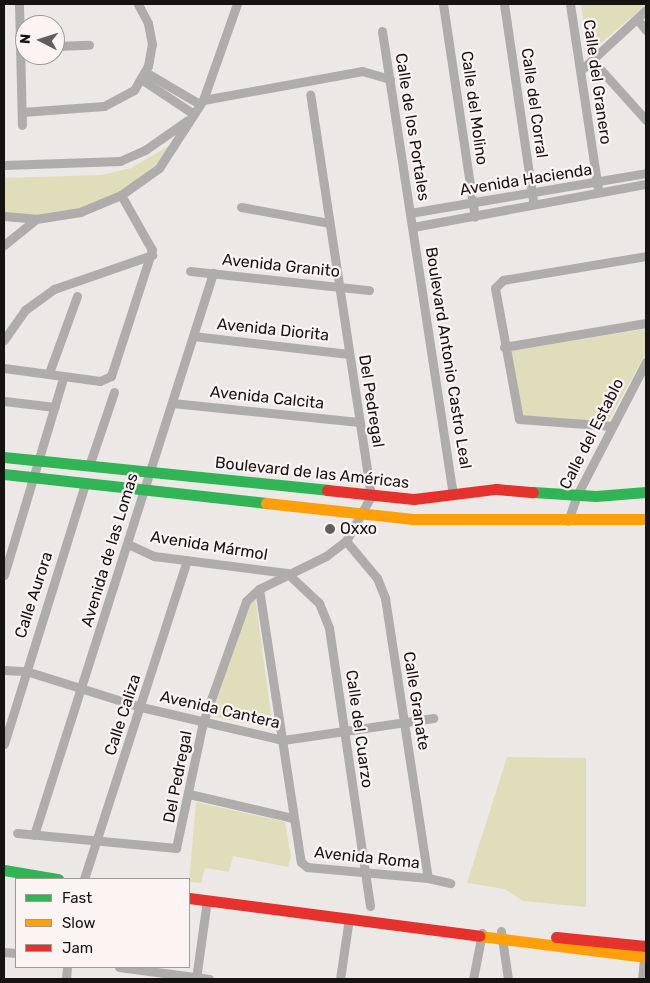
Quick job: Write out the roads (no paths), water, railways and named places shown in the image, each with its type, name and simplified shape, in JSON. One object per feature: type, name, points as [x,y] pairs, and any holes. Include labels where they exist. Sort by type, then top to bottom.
[{"type":"main road","name":"Boulevard de las Américas","points":[[4,457],[414,499],[496,489],[577,496],[646,492]]},
{"type":"main road","points":[[4,474],[143,491],[413,519],[568,521],[646,519]]},
{"type":"main road","points":[[413,519],[414,499]]},
{"type":"main road","points":[[4,870],[52,878]]},
{"type":"main road","points":[[190,898],[646,951]]},
{"type":"street","points":[[22,112],[104,106],[126,95],[143,76],[151,34],[138,4]]},
{"type":"street","points":[[4,216],[36,220],[80,212],[121,195],[159,168],[183,136],[190,116],[200,102],[237,4]]},
{"type":"street","name":"Calle del Molino","points":[[444,4],[474,217]]},
{"type":"street","name":"Calle del Corral","points":[[504,4],[534,207]]},
{"type":"street","name":"Calle del Granero","points":[[570,4],[599,194]]},
{"type":"street","points":[[581,70],[646,10]]},
{"type":"street","points":[[637,19],[646,30]]},
{"type":"street","name":"Calle de los Portales","points":[[382,31],[413,227]]},
{"type":"street","points":[[65,46],[89,45]]},
{"type":"street","points":[[592,60],[646,120]]},
{"type":"street","points":[[22,65],[22,125]]},
{"type":"street","points":[[143,76],[200,102],[362,71],[390,79]]},
{"type":"street","points":[[143,76],[190,116]]},
{"type":"street","name":"Del Pedregal","points":[[98,842],[176,848],[203,722],[235,622],[258,589],[287,573],[326,556],[346,541],[363,515],[371,496],[310,95]]},
{"type":"street","points":[[4,165],[120,160],[145,150],[190,116]]},
{"type":"street","name":"Avenida Hacienda","points":[[410,213],[597,184],[646,173]]},
{"type":"street","name":"Avenida Hacienda","points":[[413,227],[534,207],[646,184]]},
{"type":"street","points":[[4,368],[100,381],[111,376],[152,255],[121,195]]},
{"type":"street","points":[[241,207],[329,222]]},
{"type":"street","points":[[4,245],[36,220]]},
{"type":"street","name":"Boulevard Antonio Castro Leal","points":[[413,227],[453,493]]},
{"type":"street","points":[[4,340],[25,310],[54,289],[152,255]]},
{"type":"street","points":[[612,426],[519,419],[504,347],[495,288],[498,281],[646,256]]},
{"type":"street","name":"Avenida Granito","points":[[190,271],[369,290]]},
{"type":"street","name":"Avenida de las Lomas","points":[[34,835],[213,273]]},
{"type":"street","points":[[49,373],[77,296]]},
{"type":"street","points":[[504,347],[646,323]]},
{"type":"street","name":"Avenida Diorita","points":[[193,336],[349,354]]},
{"type":"street","name":"Calle del Establo","points":[[568,521],[577,496],[646,362]]},
{"type":"street","points":[[4,575],[62,382]]},
{"type":"street","points":[[89,466],[114,392]]},
{"type":"street","points":[[4,401],[55,407]]},
{"type":"street","name":"Avenida Calcita","points":[[172,403],[359,422]]},
{"type":"street","name":"Calle Aurora","points":[[4,744],[85,484]]},
{"type":"street","name":"Calle Granate","points":[[346,541],[377,578],[385,598],[428,878]]},
{"type":"street","name":"Avenida Mármol","points":[[128,544],[154,556],[287,573]]},
{"type":"street","name":"Calle Caliza","points":[[84,878],[98,842],[188,560]]},
{"type":"street","name":"Calle del Cuarzo","points":[[287,573],[310,590],[326,617],[370,906]]},
{"type":"street","points":[[188,794],[293,818],[283,740],[258,589]]},
{"type":"street","name":"Avenida Cantera","points":[[4,670],[26,672],[141,707],[283,740],[433,718]]},
{"type":"street","name":"Avenida Roma","points":[[293,818],[303,865],[365,873],[428,878],[450,884]]},
{"type":"street","points":[[17,832],[98,842]]},
{"type":"street","points":[[196,979],[207,900]]},
{"type":"street","points":[[340,979],[349,918]]},
{"type":"street","points":[[474,979],[493,934]]},
{"type":"street","points":[[493,934],[508,979]]},
{"type":"street","points":[[642,979],[646,951]]},
{"type":"street","points":[[125,968],[196,979],[209,979]]},
{"type":"place","name":"Oxxo","points":[[330,529]]}]
